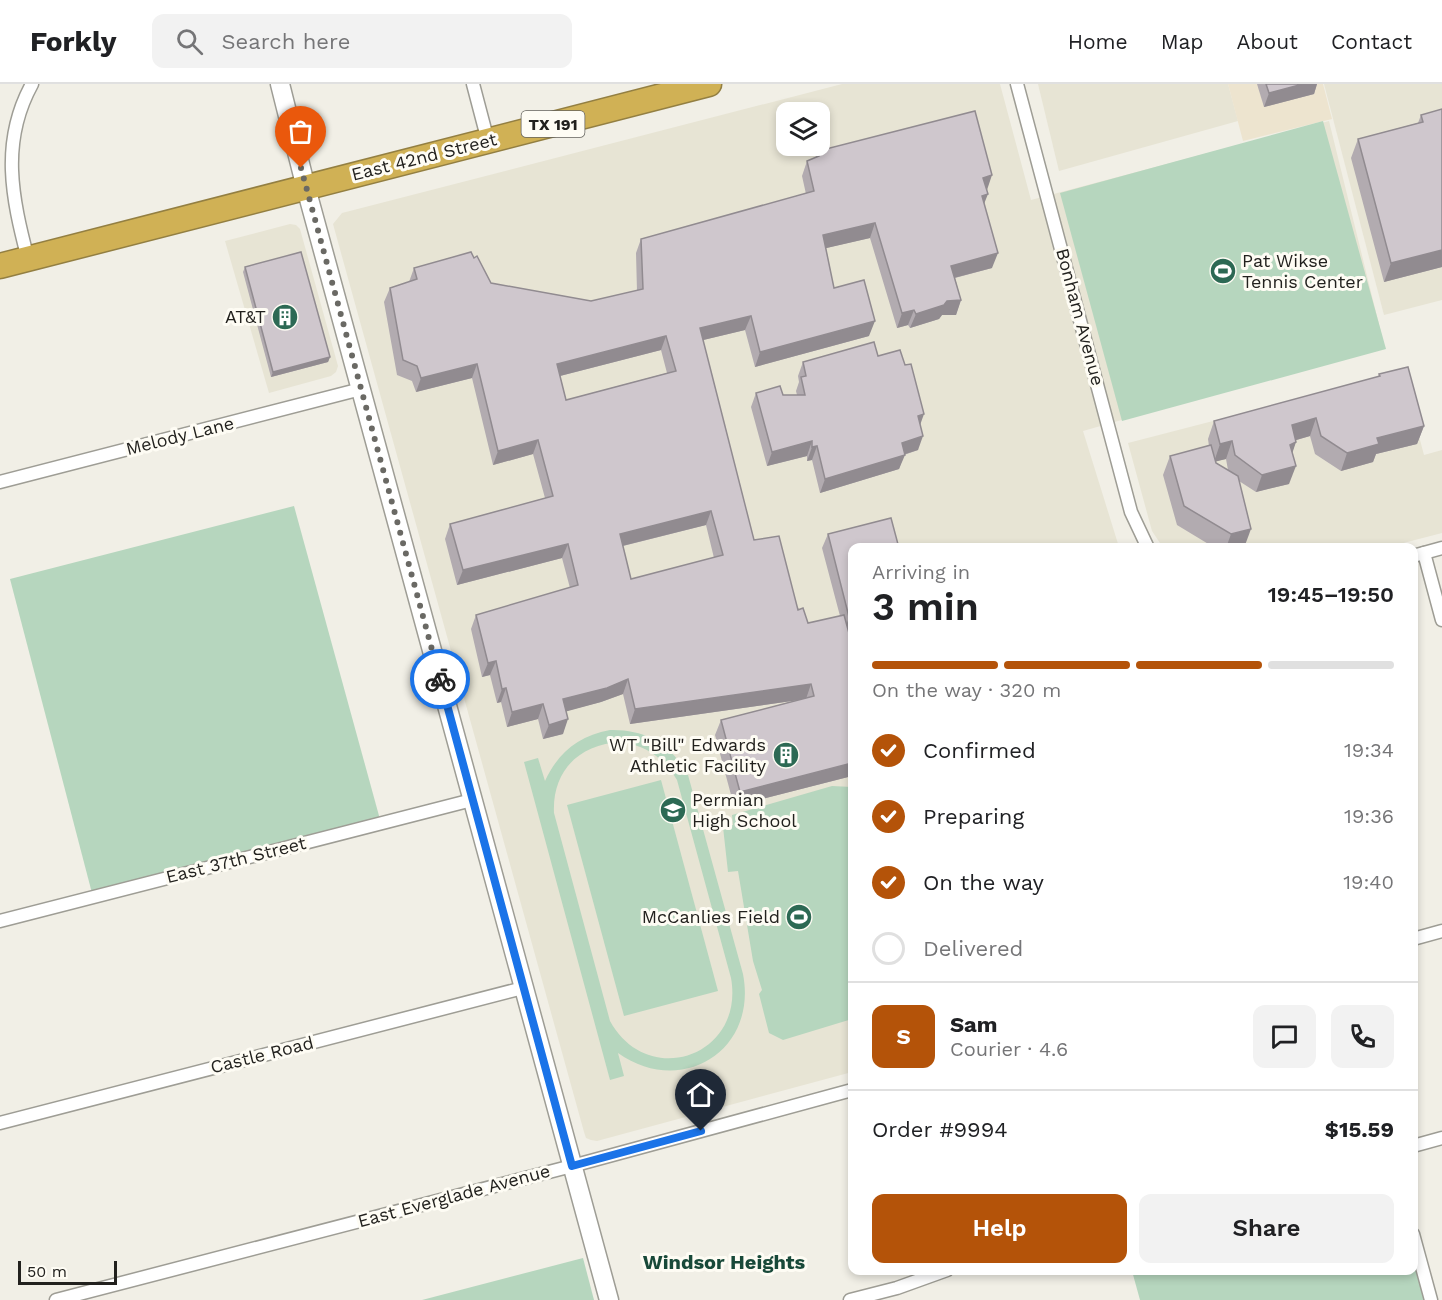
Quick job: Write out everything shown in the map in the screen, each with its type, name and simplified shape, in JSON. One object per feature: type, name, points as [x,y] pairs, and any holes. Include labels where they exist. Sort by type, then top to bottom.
[{"type":"highway","name":"East 42nd Street","points":[[0,266],[709,84]]},
{"type":"street","points":[[28,259],[15,209],[10,178],[10,156],[12,137],[19,112],[32,84]]},
{"type":"street","points":[[280,84],[306,188],[609,1300]]},
{"type":"street","points":[[473,84],[488,141]]},
{"type":"street","name":"Bonham Avenue","points":[[1017,84],[1131,512],[1146,543]]},
{"type":"street","name":"Melody Lane","points":[[0,482],[361,389]]},
{"type":"street","points":[[1442,548],[1418,554],[1442,620]]},
{"type":"street","name":"East 37th Street","points":[[0,921],[472,800]]},
{"type":"street","points":[[1418,938],[1442,931]]},
{"type":"street","name":"Castle Road","points":[[0,1123],[524,988]]},
{"type":"street","name":"East Everglade Avenue","points":[[56,1300],[572,1166],[848,1091]]},
{"type":"street","points":[[1418,1145],[1442,1138]]},
{"type":"street","points":[[1418,1252],[1431,1300]]},
{"type":"street","points":[[850,1300],[897,1288],[933,1275]]},
{"type":"shaded area","name":"Permian High School","points":[[842,84],[1000,84],[1031,200],[1329,121],[1384,345],[1083,431],[1118,543],[848,543],[848,1073],[597,1141],[586,1138],[333,224],[342,213]]},
{"type":"shaded area","points":[[1038,84],[1228,84],[1238,121],[1059,171]]},
{"type":"shaded area","points":[[1228,84],[1323,84],[1332,119],[1243,141]]},
{"type":"shaded area","points":[[1324,84],[1442,84],[1442,300],[1384,315]]},
{"type":"shaded area","points":[[290,224],[300,229],[338,366],[336,372],[331,376],[269,393],[225,241]]},
{"type":"shaded area","points":[[1402,372],[1424,455],[1442,450],[1442,533],[1403,543],[1160,543],[1152,531],[1128,443]]},
{"type":"green space","name":"Pat Wikse Tennis Center","points":[[1323,121],[1386,349],[1122,421],[1060,193]]},
{"type":"green space","points":[[294,506],[381,823],[93,897],[10,579]]},
{"type":"green space","points":[[623,730],[656,740],[674,755],[688,775],[743,974],[745,1001],[739,1025],[727,1045],[710,1059],[689,1068],[666,1070],[642,1066],[618,1053],[624,1076],[610,1080],[524,762],[538,758],[545,781],[556,762],[570,747],[599,733]],"holes":[[[621,742],[654,754],[677,780],[731,978],[731,1005],[723,1027],[709,1044],[690,1055],[669,1058],[647,1054],[627,1042],[610,1021],[554,813],[558,784],[571,762],[581,754],[606,744]]]},
{"type":"green space","points":[[661,780],[718,991],[624,1016],[567,805]]},
{"type":"green space","name":"McCanlies Field","points":[[832,786],[848,787],[848,1020],[783,1040],[769,1033],[759,994],[762,990],[753,961],[738,871],[728,872],[723,827],[733,825],[732,815]]},
{"type":"green space","points":[[1418,1252],[1431,1300],[1140,1300],[1133,1275],[1418,1275]]},
{"type":"green space","points":[[583,1258],[594,1300],[422,1300]]},
{"type":"building","points":[[1266,84],[1303,84],[1269,93]]},
{"type":"building","points":[[1442,109],[1442,250],[1391,263],[1358,139],[1423,122],[1421,115]]},
{"type":"building","points":[[975,111],[992,175],[983,178],[988,194],[982,196],[998,253],[951,266],[961,300],[947,301],[944,305],[916,314],[914,310],[902,313],[875,223],[823,235],[834,288],[864,280],[875,321],[760,352],[751,316],[700,328],[754,540],[779,536],[798,610],[803,608],[808,623],[844,615],[848,630],[848,764],[740,792],[721,720],[814,696],[811,684],[635,709],[628,679],[607,688],[563,699],[568,719],[549,725],[543,704],[512,712],[506,688],[502,689],[496,661],[488,663],[476,615],[578,585],[568,544],[463,570],[450,524],[553,496],[538,440],[498,451],[477,364],[421,378],[417,366],[403,360],[390,288],[417,279],[414,268],[471,252],[474,258],[477,256],[491,283],[591,301],[643,289],[641,239],[814,191],[807,161],[819,156],[830,156],[830,148]],"holes":[[[666,336],[676,371],[566,400],[557,364]],[[711,511],[723,555],[631,579],[620,534]]]},
{"type":"building","name":"AT&T","points":[[301,252],[330,357],[273,372],[245,267]]},
{"type":"building","points":[[874,342],[878,356],[900,350],[905,365],[911,364],[924,414],[918,416],[923,436],[902,443],[905,455],[825,479],[817,446],[812,447],[812,441],[772,452],[756,393],[780,386],[783,395],[805,395],[801,377],[806,376],[803,362]]},
{"type":"building","points":[[1408,367],[1424,426],[1377,438],[1379,444],[1347,453],[1321,436],[1316,418],[1292,425],[1296,442],[1290,445],[1296,466],[1262,475],[1235,455],[1232,441],[1220,444],[1214,421]]},
{"type":"building","points":[[1211,445],[1216,463],[1238,476],[1251,529],[1231,534],[1184,506],[1170,456]]},
{"type":"building","points":[[891,518],[898,543],[848,543],[848,613],[828,534]]},
{"type":"way so far","points":[[301,168],[440,679]]},
{"type":"place","name":"Pat Wikse Tennis Center","points":[[1223,271]]},
{"type":"place","name":"AT&T","points":[[285,317]]},
{"type":"place","name":"WT \"Bill\" Edwards Athletic Facility","points":[[786,755]]},
{"type":"place","name":"Permian High School","points":[[673,810]]},
{"type":"place","name":"McCanlies Field","points":[[799,917]]},
{"type":"district","name":"Windsor Heights","points":[[724,1262]]},
{"type":"route","points":[[440,679],[572,1166],[701,1131]]}]
